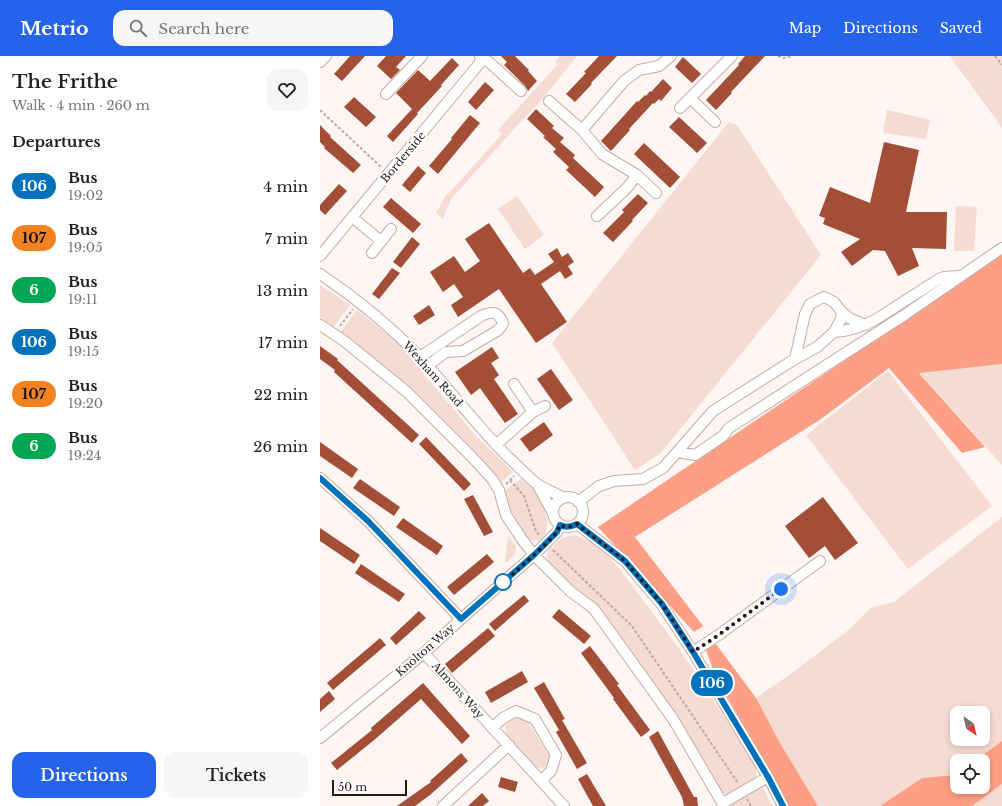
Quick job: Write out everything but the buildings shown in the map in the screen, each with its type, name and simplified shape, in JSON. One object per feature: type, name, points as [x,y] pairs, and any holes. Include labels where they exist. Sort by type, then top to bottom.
[{"type":"street","points":[[320,62],[326,56]]},
{"type":"street","points":[[386,94],[422,56]]},
{"type":"street","points":[[582,130],[624,81],[639,70],[659,66],[671,56]]},
{"type":"street","points":[[481,57],[489,62],[521,91]]},
{"type":"street","name":"Borderside","points":[[320,256],[480,64],[481,57]]},
{"type":"street","points":[[680,108],[727,58]]},
{"type":"street","points":[[690,98],[714,122]]},
{"type":"street","points":[[549,102],[582,130],[602,154],[637,175],[656,192]]},
{"type":"street","points":[[598,216],[626,189],[637,175]]},
{"type":"street","points":[[352,217],[381,241]]},
{"type":"street","points":[[372,253],[391,229]]},
{"type":"street","points":[[677,452],[695,455],[723,436],[730,428],[903,316],[1002,248]]},
{"type":"street","name":"Wexham Road","points":[[320,274],[359,302],[403,340],[420,357],[496,445],[524,473],[537,484],[564,498]]},
{"type":"street","points":[[834,332],[866,325],[939,279],[944,277],[961,276]]},
{"type":"street","points":[[795,359],[805,314],[810,304],[824,297],[834,302],[848,318],[866,325]]},
{"type":"street","points":[[420,357],[489,312],[494,313],[501,318],[503,323],[497,331],[462,351],[446,352],[427,366]]},
{"type":"street","points":[[578,502],[599,486],[614,481],[643,479],[663,468],[713,411],[816,347],[834,332],[841,319],[842,312]]},
{"type":"street","points":[[320,325],[343,340],[407,392],[487,474],[499,490],[506,515],[521,538],[534,555],[570,590],[594,609],[672,719],[723,804],[768,777]]},
{"type":"street","points":[[514,384],[533,412]]},
{"type":"street","points":[[496,445],[533,412],[544,406]]},
{"type":"street","points":[[320,478],[368,521],[461,619]]},
{"type":"street","name":"Wexham Road","points":[[537,484],[553,513]]},
{"type":"street","points":[[564,498],[574,499],[581,506],[582,510],[582,515],[577,524],[569,527],[564,527],[556,522],[553,513],[556,503],[564,498]]},
{"type":"street","points":[[577,524],[625,561],[662,604],[693,652],[768,777],[783,806]]},
{"type":"street","name":"Knolton Way","points":[[320,738],[424,653],[534,555],[557,532],[560,525]]},
{"type":"street","points":[[693,652],[820,561]]},
{"type":"street","name":"Almons Way","points":[[424,653],[564,806]]},
{"type":"street","name":"Almons Way","points":[[492,728],[503,718],[516,711],[535,719],[556,755],[551,771],[541,781]]},
{"type":"street","points":[[443,806],[509,745]]},
{"type":"path","points":[[778,56],[784,58],[792,56]]},
{"type":"path","points":[[996,56],[1002,66]]},
{"type":"path","points":[[320,110],[389,174]]},
{"type":"path","points":[[333,334],[359,302]]},
{"type":"path","points":[[499,490],[516,474]]},
{"type":"path","points":[[510,480],[524,496],[536,531],[542,538]]},
{"type":"path","points":[[552,549],[632,626],[741,789]]},
{"type":"shaded area","points":[[560,56],[577,56],[539,103],[451,199],[443,219],[436,213],[446,195],[502,134],[498,130],[557,65],[555,62]]},
{"type":"shaded area","points":[[950,56],[1002,56],[1002,128]]},
{"type":"shaded area","points":[[887,110],[930,120],[926,139],[883,133]]},
{"type":"shaded area","points":[[729,122],[737,125],[821,255],[660,454],[635,470],[552,343]]},
{"type":"shaded area","points":[[517,196],[544,235],[525,249],[498,209]]},
{"type":"shaded area","points":[[956,206],[977,207],[974,251],[954,251]]},
{"type":"shaded area","points":[[1002,254],[1002,364],[919,373],[985,447],[962,453],[889,368],[821,419],[635,537],[703,626],[694,632],[598,527]]},
{"type":"shaded area","points":[[320,285],[350,305],[333,328],[320,320]]},
{"type":"shaded area","points":[[357,310],[398,343],[475,435],[513,472],[500,483],[430,408],[378,361],[340,333]]},
{"type":"shaded area","points":[[1002,364],[1002,465],[919,372]]},
{"type":"shaded area","points":[[888,371],[992,506],[908,569],[806,435]]},
{"type":"shaded area","points":[[523,478],[535,490],[544,506],[548,523],[545,536],[538,541],[529,539],[517,525],[510,512],[504,491]]},
{"type":"shaded area","points":[[1002,517],[1002,741],[984,754],[950,754],[950,775],[922,778],[880,806],[818,806],[780,743],[756,698],[792,673],[851,628],[870,608],[894,602]]},
{"type":"shaded area","points":[[574,535],[597,544],[619,568],[680,650],[756,765],[756,776],[751,783],[730,794],[722,793],[598,606],[570,584],[550,565],[547,557],[548,550],[562,538]]},
{"type":"shaded area","points":[[508,536],[516,546],[515,554],[506,563],[505,560]]},
{"type":"shaded area","points":[[716,644],[756,698],[780,743],[818,806],[787,806],[751,738],[716,677],[706,650]]},
{"type":"shaded area","points":[[518,718],[529,723],[550,757],[549,764],[543,769],[535,767],[507,737],[505,727],[509,720]]},
{"type":"shaded area","points":[[1002,741],[1002,784],[990,793],[990,754],[984,754]]},
{"type":"shaded area","points":[[950,775],[950,794],[988,794],[972,806],[880,806],[922,778]]},
{"type":"shaded area","points":[[1002,784],[1002,806],[972,806],[990,794]]},
{"type":"shaded area","points":[[762,786],[772,806],[730,805]]},
{"type":"bus line","name":"106","points":[[320,478],[368,521],[461,619],[547,543],[557,532],[560,525],[569,527],[577,524],[625,561],[662,604],[693,652],[768,777],[783,806]]},
{"type":"route","points":[[503,582],[547,543],[557,532],[560,525],[569,527],[577,524],[625,561],[662,604],[693,652],[781,589]]}]
